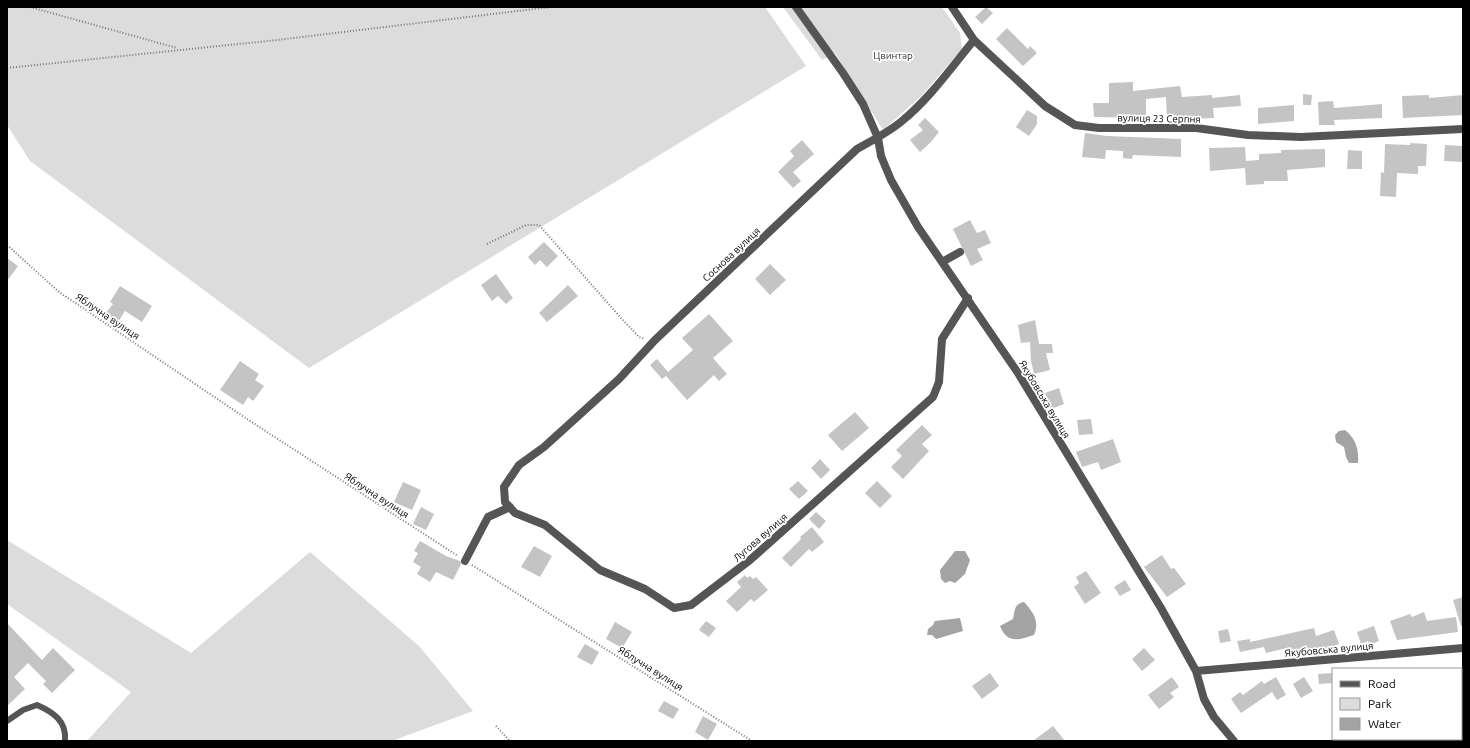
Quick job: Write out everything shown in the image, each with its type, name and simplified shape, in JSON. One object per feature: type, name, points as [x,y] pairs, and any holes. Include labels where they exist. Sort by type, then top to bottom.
[{"type":"street","name":"Якубовська вулиця","points":[[796,7],[863,104],[878,138],[881,156],[891,180],[918,227],[1018,373],[1161,608],[1196,671],[1204,699],[1214,717],[1234,741]]},
{"type":"street","name":"вулиця 23 Серпня","points":[[952,7],[974,40],[1045,106],[1075,125],[1099,128],[1196,128],[1248,135],[1301,137],[1463,129]]},
{"type":"street","name":"Соснова вулиця","points":[[510,507],[505,502],[504,487],[519,465],[544,447],[619,379],[654,342],[858,148],[878,138],[902,122],[926,99],[974,40]]},
{"type":"street","points":[[942,262],[960,252]]},
{"type":"street","name":"Лугова вулиця","points":[[510,507],[515,513],[545,525],[600,570],[645,589],[674,608],[691,604],[750,560],[933,397],[939,382],[942,339],[968,298]]},
{"type":"street","points":[[465,560],[488,517],[510,507]]},
{"type":"street","name":"Якубовська вулиця","points":[[1196,671],[1463,648]]},
{"type":"lane","points":[[7,721],[23,710],[37,705],[53,712],[64,725],[65,741]]},
{"type":"path","points":[[30,7],[180,49]]},
{"type":"path","points":[[7,68],[276,40],[551,7]]},
{"type":"path","points":[[487,244],[526,225],[539,225],[639,337],[654,342]]},
{"type":"path","name":"Яблучна вулиця","points":[[7,244],[59,292],[247,419],[465,560],[752,741]]},
{"type":"path","points":[[496,726],[510,741]]},
{"type":"green space","points":[[7,7],[765,7],[806,66],[309,368],[30,161],[7,125]]},
{"type":"green space","name":"Цвинтар","points":[[783,7],[942,7],[960,33],[962,49],[922,95],[883,130],[835,53],[822,60]]},
{"type":"green space","points":[[7,540],[191,653],[310,552],[419,646],[473,711],[392,741],[87,741],[131,692],[7,604]]},
{"type":"water","points":[[1345,430],[1352,437],[1356,445],[1358,463],[1349,463],[1344,447],[1336,442],[1335,435],[1339,431]]},
{"type":"water","points":[[955,551],[965,551],[970,560],[965,574],[955,583],[950,581],[945,583],[941,579],[940,570]]},
{"type":"water","points":[[1024,602],[1035,617],[1036,630],[1034,635],[1018,639],[1010,638],[1006,636],[1000,626],[1013,619],[1018,604]]},
{"type":"water","points":[[960,618],[963,631],[936,639],[932,635],[927,635],[928,629],[935,621]]},
{"type":"building","points":[[986,7],[993,13],[982,24],[975,17]]},
{"type":"building","points":[[1007,28],[1028,49],[1030,46],[1037,53],[1023,66],[996,39]]},
{"type":"building","points":[[1133,82],[1133,91],[1180,86],[1182,97],[1212,95],[1212,98],[1240,95],[1241,106],[1213,108],[1214,118],[1167,118],[1166,97],[1146,99],[1146,118],[1094,117],[1093,103],[1109,103],[1109,83]]},
{"type":"building","points":[[1303,94],[1312,95],[1311,105],[1303,105]]},
{"type":"building","points":[[1429,95],[1429,98],[1463,95],[1463,115],[1403,118],[1402,96]]},
{"type":"building","points":[[1333,101],[1334,108],[1382,104],[1382,118],[1334,120],[1335,125],[1319,125],[1318,102]]},
{"type":"building","points":[[1294,105],[1294,121],[1258,124],[1258,108]]},
{"type":"building","points":[[1027,110],[1037,116],[1037,124],[1029,136],[1016,127]]},
{"type":"building","points":[[925,118],[939,132],[920,152],[910,140],[923,130],[918,125]]},
{"type":"building","points":[[1085,133],[1107,136],[1181,139],[1181,157],[1133,155],[1132,159],[1123,158],[1123,151],[1106,150],[1105,159],[1082,157]]},
{"type":"building","points":[[802,140],[814,154],[793,172],[801,181],[793,188],[778,172],[794,156],[790,151]]},
{"type":"building","points":[[1410,143],[1427,144],[1426,166],[1418,166],[1418,174],[1397,173],[1396,197],[1380,196],[1381,172],[1384,173],[1385,144],[1410,145]]},
{"type":"building","points":[[1445,145],[1463,146],[1463,162],[1444,161]]},
{"type":"building","points":[[1245,147],[1246,161],[1259,160],[1259,154],[1281,153],[1281,150],[1325,149],[1325,167],[1287,170],[1288,181],[1264,181],[1264,184],[1246,185],[1245,168],[1210,171],[1209,148]]},
{"type":"building","points":[[1348,150],[1362,151],[1362,169],[1347,169]]},
{"type":"building","points":[[970,220],[977,233],[985,230],[991,243],[977,249],[983,260],[971,266],[953,229]]},
{"type":"building","points":[[544,242],[558,256],[547,267],[540,260],[535,265],[528,257]]},
{"type":"building","points":[[7,258],[18,266],[7,281]]},
{"type":"building","points":[[770,264],[786,280],[770,295],[755,279]]},
{"type":"building","points":[[496,274],[513,298],[506,304],[498,296],[492,301],[481,285]]},
{"type":"building","points":[[568,285],[578,296],[547,322],[539,313]]},
{"type":"building","points":[[120,286],[152,306],[142,322],[125,311],[117,324],[104,315],[113,304],[110,302]]},
{"type":"building","points":[[709,314],[733,341],[713,358],[727,374],[719,381],[714,375],[687,400],[666,376],[662,379],[650,365],[657,359],[668,372],[693,350],[682,338]]},
{"type":"building","points":[[1035,320],[1039,344],[1052,344],[1053,353],[1046,353],[1050,370],[1034,374],[1031,361],[1030,342],[1021,343],[1018,325]]},
{"type":"building","points":[[240,361],[259,374],[255,380],[264,386],[253,401],[248,397],[243,405],[220,390]]},
{"type":"building","points":[[1059,388],[1064,404],[1051,409],[1045,393]]},
{"type":"building","points":[[855,412],[869,428],[842,451],[828,435]]},
{"type":"building","points":[[1091,419],[1093,434],[1079,435],[1077,420]]},
{"type":"building","points":[[922,425],[932,435],[922,444],[929,451],[903,479],[891,467],[902,456],[896,450]]},
{"type":"building","points":[[1113,439],[1121,462],[1101,470],[1098,462],[1082,467],[1076,452]]},
{"type":"building","points":[[820,459],[830,470],[821,479],[811,468]]},
{"type":"building","points":[[798,481],[808,491],[799,499],[789,489]]},
{"type":"building","points":[[877,481],[892,496],[880,508],[865,493]]},
{"type":"building","points":[[403,482],[421,490],[412,510],[394,502]]},
{"type":"building","points":[[421,507],[434,514],[426,530],[413,524]]},
{"type":"building","points":[[816,512],[826,521],[819,529],[809,519]]},
{"type":"building","points":[[812,527],[824,542],[812,552],[809,549],[791,567],[782,558],[801,539],[800,537]]},
{"type":"building","points":[[420,541],[446,556],[460,561],[461,564],[453,580],[436,572],[430,582],[417,574],[421,567],[413,562],[418,553],[414,551]]},
{"type":"building","points":[[534,546],[552,556],[540,577],[521,567]]},
{"type":"building","points":[[1162,555],[1171,569],[1174,568],[1186,584],[1167,597],[1144,567]]},
{"type":"building","points":[[1086,571],[1101,593],[1085,604],[1074,587],[1079,583],[1076,577]]},
{"type":"building","points":[[745,575],[747,578],[750,576],[753,579],[756,577],[768,590],[754,602],[751,599],[737,612],[726,601],[741,587],[737,582]]},
{"type":"building","points":[[1125,580],[1131,590],[1120,596],[1114,587]]},
{"type":"building","points":[[1463,597],[1463,626],[1461,626],[1453,600]]},
{"type":"building","points":[[1424,612],[1427,621],[1456,617],[1458,632],[1397,640],[1390,621],[1410,614],[1412,617]]},
{"type":"building","points":[[706,621],[716,628],[709,637],[699,630]]},
{"type":"building","points":[[615,622],[632,632],[622,648],[606,639]]},
{"type":"building","points":[[7,623],[42,660],[53,648],[75,670],[52,693],[43,684],[46,681],[28,663],[14,677],[25,689],[7,706]]},
{"type":"building","points":[[1374,626],[1379,641],[1369,645],[1368,641],[1361,644],[1357,632]]},
{"type":"building","points":[[1314,628],[1316,636],[1334,630],[1339,644],[1326,649],[1325,647],[1292,651],[1291,647],[1266,653],[1264,647],[1240,652],[1237,641],[1250,639],[1250,642]]},
{"type":"building","points":[[1228,629],[1231,641],[1220,643],[1218,631]]},
{"type":"building","points":[[585,644],[599,652],[592,665],[577,657]]},
{"type":"building","points":[[1144,648],[1155,660],[1142,671],[1132,659]]},
{"type":"building","points":[[990,673],[999,686],[982,699],[972,686]]},
{"type":"building","points":[[1332,673],[1332,683],[1319,684],[1318,674]]},
{"type":"building","points":[[1172,677],[1179,687],[1170,693],[1174,697],[1159,709],[1148,695]]},
{"type":"building","points":[[1276,677],[1286,695],[1277,700],[1272,692],[1241,713],[1231,699],[1240,692],[1243,695],[1262,681],[1264,684]]},
{"type":"building","points":[[1304,677],[1313,691],[1301,698],[1293,684]]},
{"type":"building","points":[[664,701],[679,709],[673,719],[658,711]]},
{"type":"building","points":[[703,716],[717,724],[708,740],[695,732]]},
{"type":"building","points":[[1053,726],[1065,741],[1033,741]]}]
